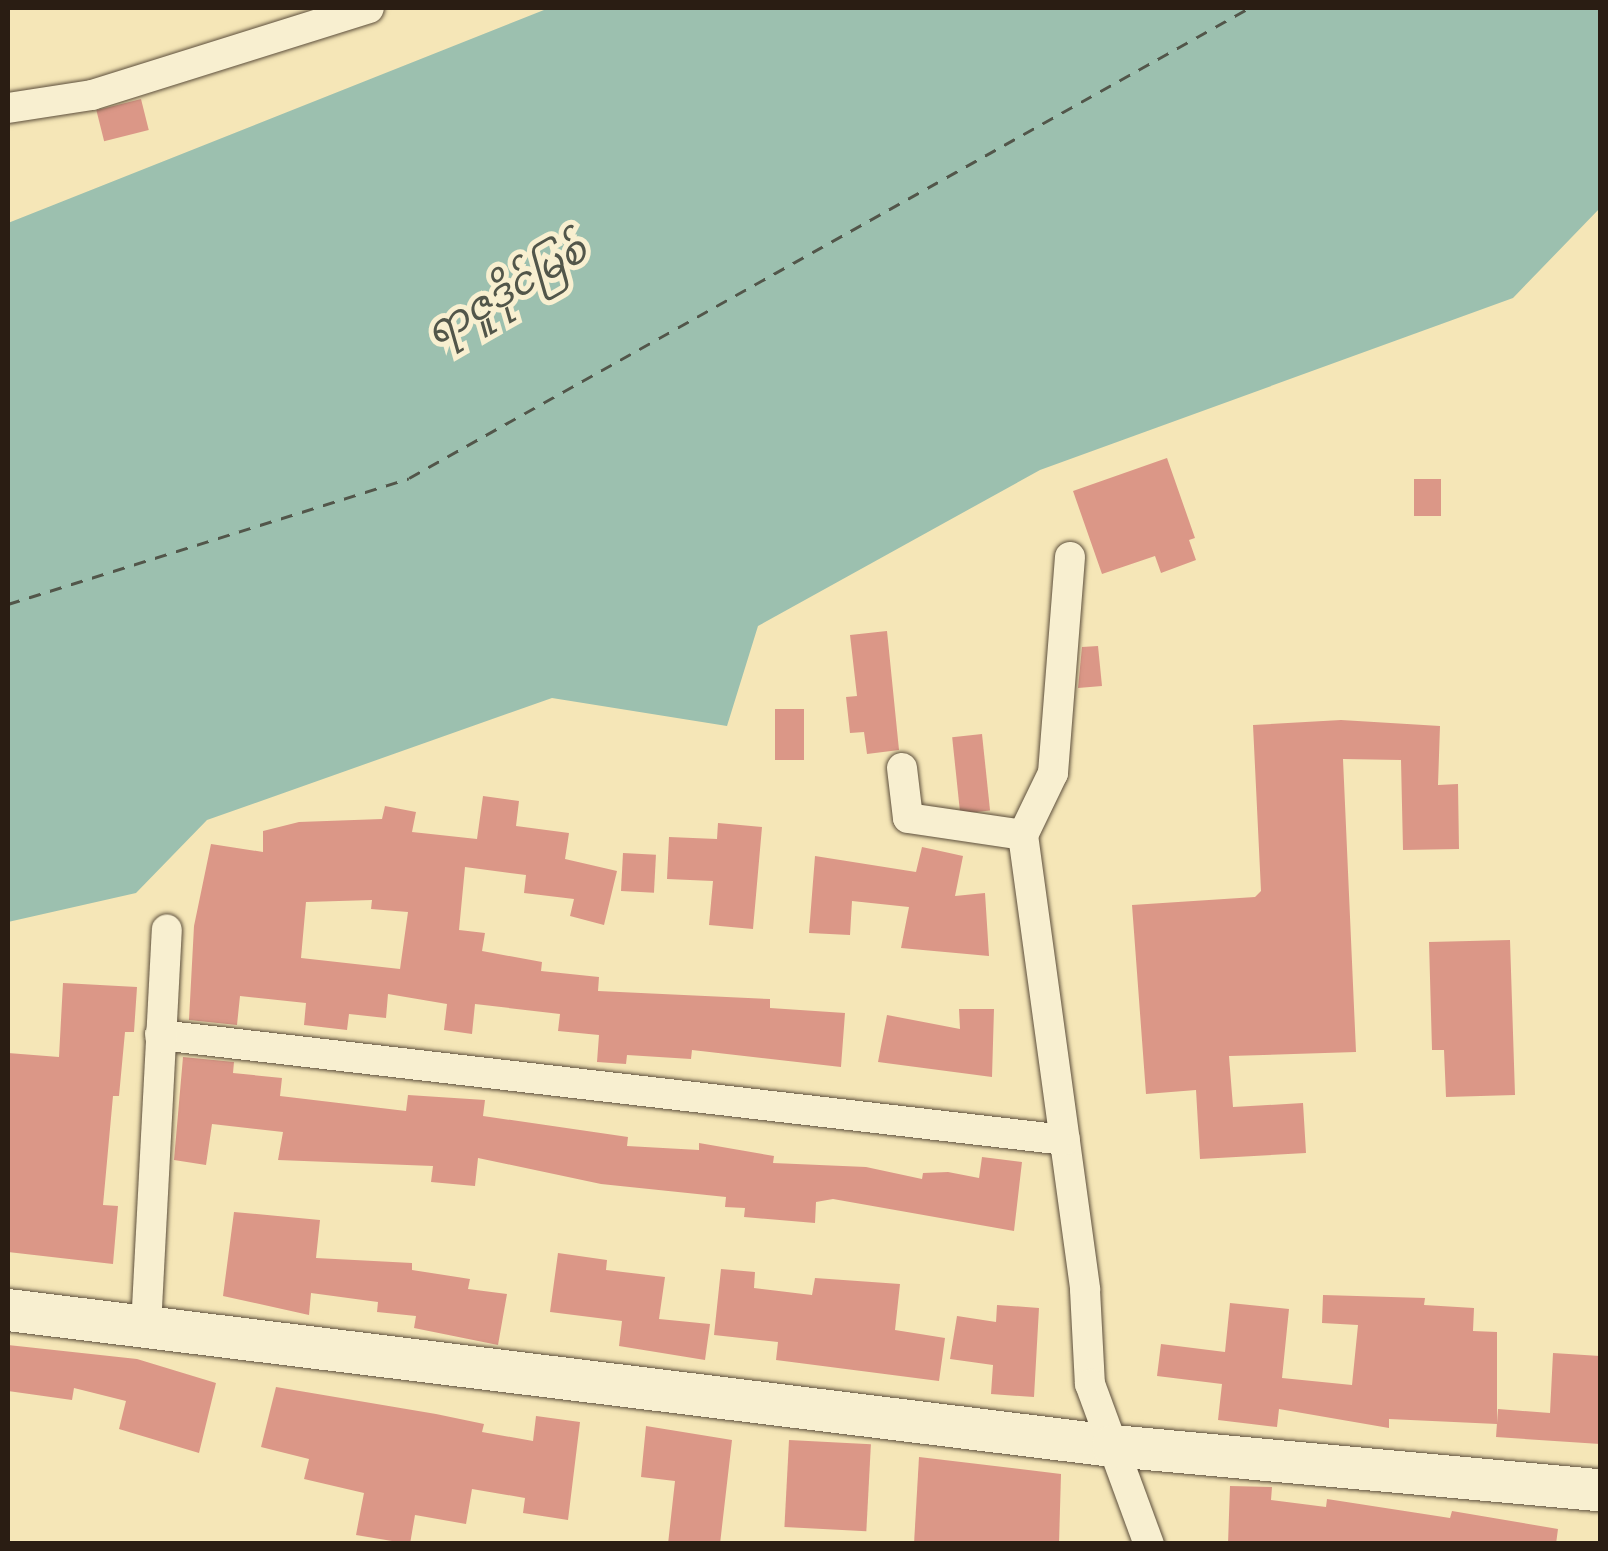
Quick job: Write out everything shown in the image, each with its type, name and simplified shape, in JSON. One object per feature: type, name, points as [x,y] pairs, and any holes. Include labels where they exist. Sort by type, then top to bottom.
[{"type":"street","points":[[8,108],[92,95],[369,8]]},
{"type":"street","points":[[1070,556],[1054,773],[1023,834],[1065,1140],[1090,1384],[1149,1544]]},
{"type":"street","points":[[902,768],[908,818],[1023,834]]},
{"type":"street","points":[[146,1327],[168,930]]},
{"type":"street","points":[[160,1036],[1065,1140]]},
{"type":"street","points":[[8,1310],[1113,1446],[1600,1490]]},
{"type":"water","name":"ရာဇူဒိုင်မြစ်","points":[[549,8],[1600,8],[1600,208],[1513,298],[1040,470],[758,626],[727,726],[552,698],[207,820],[136,893],[8,922],[8,223]]},
{"type":"building","points":[[141,99],[149,130],[104,141],[96,110]]},
{"type":"building","points":[[1167,458],[1195,538],[1189,540],[1196,560],[1161,573],[1155,556],[1102,574],[1073,491]]},
{"type":"building","points":[[1414,479],[1441,479],[1441,516],[1414,516]]},
{"type":"building","points":[[887,631],[899,750],[867,754],[864,732],[850,733],[846,697],[857,696],[850,635]]},
{"type":"building","points":[[1098,646],[1102,686],[1078,688],[1082,647]]},
{"type":"building","points":[[775,709],[804,709],[804,760],[775,760]]},
{"type":"building","points":[[1341,720],[1440,726],[1438,785],[1458,784],[1459,849],[1403,850],[1401,760],[1343,759],[1356,1052],[1229,1056],[1233,1107],[1303,1103],[1306,1153],[1200,1159],[1196,1090],[1146,1094],[1132,905],[1255,897],[1261,891],[1253,725]]},
{"type":"building","points":[[982,734],[990,811],[960,814],[952,737]]},
{"type":"building","points":[[483,796],[519,801],[516,826],[569,833],[565,859],[617,871],[604,925],[570,916],[574,899],[524,893],[526,875],[465,867],[459,930],[485,933],[482,951],[542,962],[541,971],[599,977],[598,991],[770,999],[770,1008],[845,1013],[841,1067],[692,1050],[691,1059],[627,1055],[626,1064],[597,1062],[599,1035],[558,1031],[560,1014],[475,1004],[472,1034],[444,1030],[447,1004],[388,994],[386,1018],[349,1014],[347,1030],[304,1025],[306,1003],[240,996],[237,1025],[189,1020],[194,926],[211,844],[263,852],[263,831],[299,822],[382,819],[385,806],[416,812],[412,832],[477,839]],"holes":[[[372,900],[371,909],[408,912],[400,969],[301,958],[306,902]]]},
{"type":"building","points":[[718,823],[762,827],[753,929],[709,925],[713,881],[667,879],[669,837],[717,839]]},
{"type":"building","points":[[922,847],[963,856],[955,896],[985,893],[989,956],[901,948],[909,907],[852,901],[850,935],[809,933],[815,856],[916,872]]},
{"type":"building","points":[[623,853],[656,855],[654,893],[621,891]]},
{"type":"building","points":[[1510,940],[1515,1095],[1446,1097],[1444,1050],[1432,1050],[1429,942]]},
{"type":"building","points":[[63,983],[137,987],[134,1032],[125,1032],[119,1096],[113,1096],[103,1205],[118,1206],[113,1264],[8,1252],[8,1053],[59,1057]]},
{"type":"building","points":[[959,1009],[994,1009],[992,1077],[878,1062],[887,1015],[960,1029]]},
{"type":"building","points":[[183,1057],[234,1062],[233,1073],[282,1078],[280,1096],[406,1111],[408,1095],[485,1100],[483,1116],[628,1137],[627,1146],[699,1150],[699,1143],[774,1156],[773,1163],[866,1167],[922,1179],[923,1173],[948,1172],[979,1178],[982,1157],[1022,1162],[1014,1231],[833,1199],[816,1202],[815,1223],[744,1217],[745,1208],[725,1207],[726,1197],[601,1184],[478,1158],[475,1186],[431,1182],[433,1166],[278,1160],[283,1132],[212,1124],[206,1165],[174,1160]]},
{"type":"building","points":[[234,1212],[320,1220],[316,1258],[412,1263],[412,1270],[470,1279],[468,1289],[507,1294],[498,1345],[414,1328],[416,1316],[377,1312],[378,1302],[311,1293],[309,1315],[223,1296]]},
{"type":"building","points":[[558,1253],[607,1260],[606,1270],[665,1277],[659,1319],[710,1324],[705,1360],[619,1346],[622,1321],[550,1312]]},
{"type":"building","points":[[721,1269],[755,1272],[754,1288],[812,1295],[815,1278],[900,1284],[895,1330],[945,1338],[939,1381],[776,1360],[778,1342],[714,1335]]},
{"type":"building","points":[[1323,1295],[1425,1298],[1424,1305],[1474,1308],[1473,1331],[1497,1332],[1497,1424],[1389,1419],[1389,1428],[1279,1409],[1277,1427],[1218,1420],[1222,1384],[1157,1376],[1161,1344],[1225,1352],[1230,1303],[1289,1309],[1282,1378],[1352,1385],[1358,1325],[1322,1323]]},
{"type":"building","points":[[997,1305],[1039,1308],[1034,1397],[991,1394],[993,1365],[950,1359],[957,1316],[996,1322]]},
{"type":"building","points":[[8,1345],[137,1359],[216,1383],[199,1453],[119,1429],[126,1401],[74,1388],[72,1400],[8,1391]]},
{"type":"building","points":[[1553,1353],[1600,1356],[1600,1444],[1496,1437],[1498,1409],[1550,1413]]},
{"type":"building","points":[[276,1387],[484,1424],[482,1432],[533,1441],[536,1416],[580,1422],[568,1520],[523,1513],[525,1498],[472,1489],[466,1524],[415,1515],[410,1544],[356,1535],[364,1493],[304,1479],[309,1459],[261,1447]]},
{"type":"building","points":[[646,1426],[732,1440],[720,1544],[668,1544],[675,1481],[641,1477]]},
{"type":"building","points":[[789,1440],[871,1444],[866,1531],[784,1527]]},
{"type":"building","points":[[919,1457],[1061,1474],[1059,1544],[914,1544]]},
{"type":"building","points":[[1230,1486],[1272,1487],[1271,1500],[1326,1507],[1327,1499],[1450,1518],[1452,1511],[1558,1529],[1556,1544],[1228,1544]]},
{"type":"ferry route","points":[[8,604],[409,478],[1249,8]]}]
